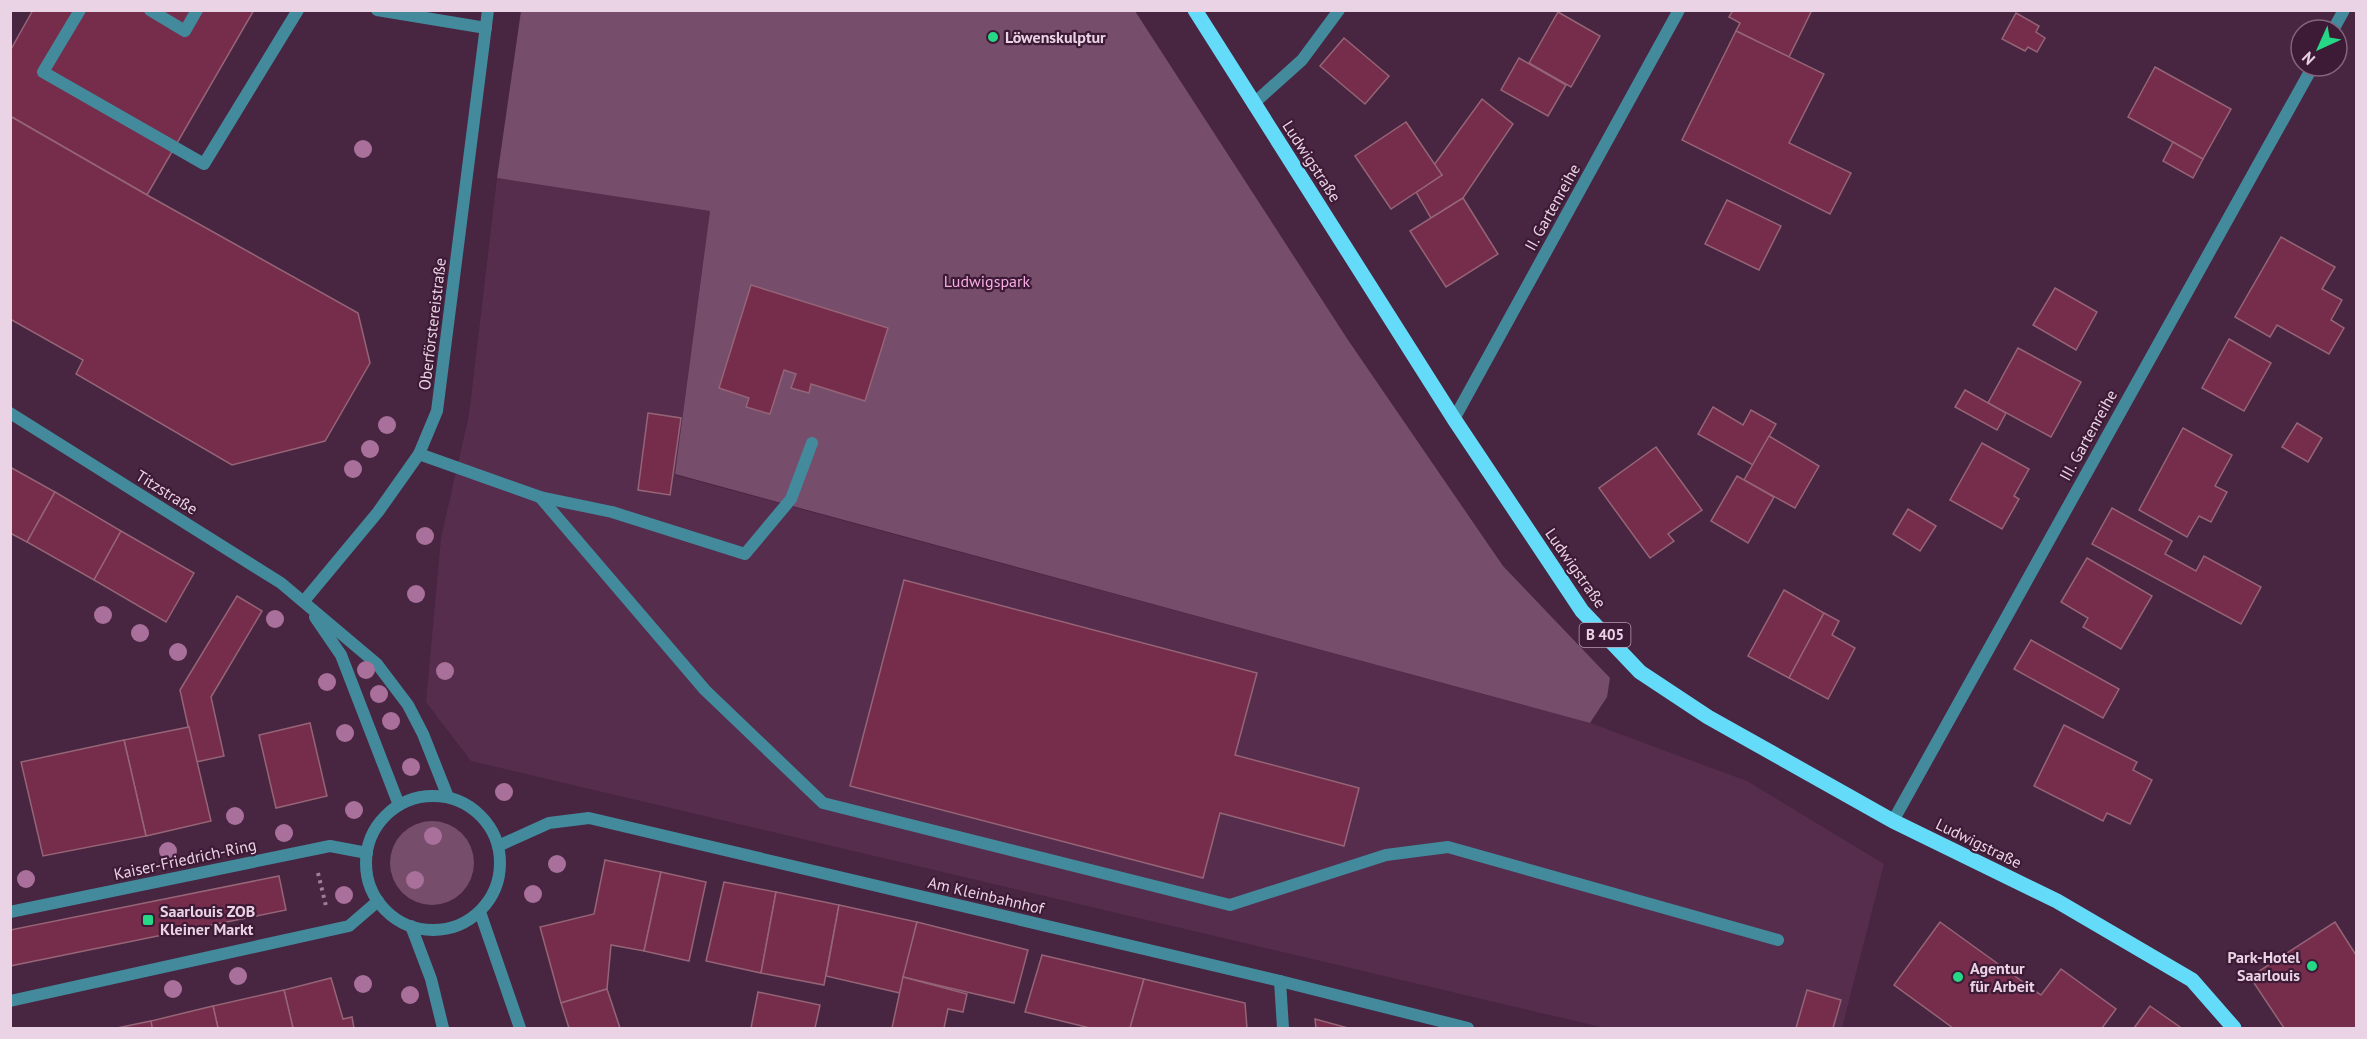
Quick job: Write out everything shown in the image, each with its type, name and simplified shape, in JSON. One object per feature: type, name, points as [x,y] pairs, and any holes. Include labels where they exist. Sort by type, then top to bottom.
[{"type":"main road","name":"Ludwigstraße","points":[[1195,10],[1454,419],[1582,611],[1640,672],[1708,717],[1893,821],[2057,901],[2192,980],[2234,1029]]},
{"type":"street","points":[[80,10],[43,72],[204,164],[298,10]]},
{"type":"street","points":[[150,10],[185,31],[197,10]]},
{"type":"street","points":[[377,10],[486,28]]},
{"type":"street","name":"Oberförstereistraße","points":[[304,601],[348,545],[378,512],[419,454],[437,411],[488,10]]},
{"type":"street","points":[[1253,104],[1302,60],[1339,10]]},
{"type":"street","name":"II. Gartenreihe","points":[[1454,419],[1679,10]]},
{"type":"street","name":"III. Gartenreihe","points":[[1893,821],[2306,78]]},
{"type":"street","name":"Titzstraße","points":[[10,413],[281,583],[377,664],[408,705],[423,734],[448,797]]},
{"type":"street","points":[[419,454],[540,497],[612,512],[745,554],[791,499],[812,443]]},
{"type":"street","points":[[540,497],[705,690],[824,803],[1230,905],[1386,855],[1448,847],[1778,940]]},
{"type":"street","name":"Titzstraße","points":[[304,601],[341,654],[399,805]]},
{"type":"street","points":[[431,795],[448,797],[471,807],[488,824],[498,846],[500,869],[494,892],[480,912],[465,922],[447,928],[429,929],[411,926],[394,917],[378,901],[370,885],[366,867],[371,838],[382,820],[399,805],[414,798],[431,795]]},
{"type":"street","name":"Am Kleinbahnhof","points":[[498,846],[549,823],[589,819],[1280,981],[1468,1029]]},
{"type":"street","name":"Kaiser-Friedrich-Ring","points":[[10,912],[330,846],[367,853]]},
{"type":"street","points":[[10,1001],[349,926],[378,901]]},
{"type":"street","points":[[480,912],[520,1029]]},
{"type":"street","points":[[411,926],[431,979],[443,1029]]},
{"type":"street","points":[[1280,981],[1283,1029]]},
{"type":"path","points":[[318,871],[327,910]]},
{"type":"shaded area","points":[[497,178],[710,211],[675,475],[1590,723],[1747,781],[1884,864],[1842,1028],[1605,1028],[471,761],[426,702],[441,538],[469,415]]},
{"type":"green space","name":"Ludwigspark","points":[[521,11],[1135,11],[1348,340],[1503,566],[1610,678],[1607,697],[1590,723],[675,474],[710,211],[497,178]]},
{"type":"green space","points":[[424,821],[440,821],[456,828],[467,839],[474,855],[471,879],[462,893],[440,905],[424,905],[408,898],[397,887],[390,871],[390,855],[397,839],[408,828]]},
{"type":"building","points":[[33,10],[254,10],[147,195],[10,116],[10,51]]},
{"type":"building","points":[[1733,10],[1812,10],[1789,57],[1736,31],[1740,23],[1729,17]]},
{"type":"building","points":[[1558,12],[1600,36],[1571,87],[1529,63]]},
{"type":"building","points":[[2016,13],[2039,26],[2036,32],[2045,38],[2037,52],[2028,47],[2025,51],[2002,39]]},
{"type":"building","points":[[1736,31],[1824,74],[1789,143],[1851,173],[1830,214],[1682,140]]},
{"type":"building","points":[[1344,38],[1389,76],[1365,104],[1320,66]]},
{"type":"building","points":[[1519,58],[1566,85],[1548,116],[1501,90]]},
{"type":"building","points":[[2155,67],[2231,109],[2203,159],[2128,117]]},
{"type":"building","points":[[1482,99],[1513,124],[1463,198],[1431,218],[1416,192],[1442,175],[1434,165]]},
{"type":"building","points":[[10,116],[358,313],[370,363],[325,441],[232,465],[76,374],[83,360],[10,319]]},
{"type":"building","points":[[1406,122],[1442,175],[1391,209],[1355,156]]},
{"type":"building","points":[[2173,142],[2203,159],[2193,178],[2163,161]]},
{"type":"building","points":[[1463,198],[1498,254],[1446,287],[1410,231]]},
{"type":"building","points":[[1727,200],[1781,226],[1759,270],[1705,244]]},
{"type":"building","points":[[2281,237],[2335,267],[2322,289],[2342,300],[2331,320],[2344,328],[2329,354],[2277,325],[2270,337],[2235,317]]},
{"type":"building","points":[[751,285],[888,328],[865,401],[811,384],[809,393],[791,388],[796,374],[784,370],[770,414],[746,407],[749,398],[719,388]]},
{"type":"building","points":[[2055,288],[2097,312],[2076,350],[2033,325]]},
{"type":"building","points":[[2229,339],[2271,363],[2244,411],[2202,388]]},
{"type":"building","points":[[2018,348],[2081,382],[2051,437],[1988,403]]},
{"type":"building","points":[[1965,390],[2006,413],[1997,430],[1955,407]]},
{"type":"building","points":[[1713,407],[1743,425],[1751,410],[1776,424],[1753,465],[1698,434]]},
{"type":"building","points":[[648,413],[681,418],[670,495],[638,490]]},
{"type":"building","points":[[2297,423],[2322,438],[2308,462],[2282,447]]},
{"type":"building","points":[[2183,428],[2232,455],[2215,486],[2227,492],[2211,522],[2199,516],[2187,537],[2139,510]]},
{"type":"building","points":[[1769,436],[1819,466],[1795,508],[1744,480]]},
{"type":"building","points":[[1982,443],[2029,469],[2014,496],[2019,499],[2002,529],[1950,500]]},
{"type":"building","points":[[1656,447],[1702,510],[1668,534],[1674,541],[1650,558],[1599,488]]},
{"type":"building","points":[[10,467],[55,492],[27,542],[10,533]]},
{"type":"building","points":[[1737,476],[1774,497],[1748,543],[1711,521]]},
{"type":"building","points":[[55,492],[121,531],[94,580],[27,542]]},
{"type":"building","points":[[2112,508],[2172,541],[2165,554],[2196,571],[2204,556],[2261,587],[2241,624],[2092,544]]},
{"type":"building","points":[[1908,509],[1936,526],[1920,551],[1893,534]]},
{"type":"building","points":[[121,531],[194,573],[166,622],[94,580]]},
{"type":"building","points":[[2087,558],[2152,596],[2121,649],[2083,627],[2088,618],[2061,602]]},
{"type":"building","points":[[904,580],[1257,673],[1235,755],[1359,788],[1344,846],[1220,813],[1203,878],[850,786]]},
{"type":"building","points":[[1784,590],[1824,613],[1789,678],[1748,656]]},
{"type":"building","points":[[237,596],[262,611],[211,697],[224,756],[196,762],[180,690]]},
{"type":"building","points":[[1824,613],[1839,621],[1832,635],[1855,648],[1828,699],[1789,678]]},
{"type":"building","points":[[2031,640],[2119,689],[2103,718],[2014,669]]},
{"type":"building","points":[[310,723],[327,796],[276,808],[259,735]]},
{"type":"building","points":[[2064,725],[2137,762],[2133,770],[2152,780],[2130,824],[2107,813],[2103,821],[2034,786]]},
{"type":"building","points":[[189,727],[211,821],[146,836],[124,740]]},
{"type":"building","points":[[124,740],[146,836],[43,856],[21,762]]},
{"type":"building","points":[[605,860],[661,872],[644,951],[611,945],[607,989],[561,1003],[540,927],[594,914]]},
{"type":"building","points":[[661,872],[706,882],[689,961],[644,951]]},
{"type":"building","name":"Saarlouis ZOB Kleiner Markt","points":[[279,876],[286,910],[10,966],[10,930]]},
{"type":"building","points":[[724,882],[776,892],[761,973],[706,961]]},
{"type":"building","points":[[776,892],[839,905],[824,985],[761,973]]},
{"type":"building","points":[[839,905],[917,922],[900,993],[826,976]]},
{"type":"building","points":[[917,922],[1028,950],[1014,1003],[903,977]]},
{"type":"building","name":"Agentur für Arbeit","points":[[1940,922],[2041,995],[2061,969],[2116,1009],[2102,1028],[1953,1028],[1894,985]]},
{"type":"building","name":"Park-Hotel Saarlouis","points":[[2335,922],[2356,955],[2356,1028],[2284,1028],[2250,977]]},
{"type":"building","points":[[1042,955],[1144,979],[1130,1028],[1090,1028],[1025,1012]]},
{"type":"building","points":[[903,977],[967,994],[963,1012],[948,1009],[944,1028],[892,1028]]},
{"type":"building","points":[[331,978],[343,1019],[352,1017],[354,1028],[293,1028],[284,990]]},
{"type":"building","points":[[1144,979],[1245,1003],[1247,1028],[1130,1028]]},
{"type":"building","points":[[607,989],[620,1028],[569,1028],[561,1003]]},
{"type":"building","points":[[284,990],[293,1028],[218,1028],[213,1006]]},
{"type":"building","points":[[1807,990],[1841,1000],[1833,1028],[1796,1028]]},
{"type":"building","points":[[758,992],[820,1005],[815,1028],[751,1028]]},
{"type":"building","points":[[213,1006],[218,1028],[152,1028],[151,1021]]},
{"type":"building","points":[[2150,1006],[2180,1027],[2181,1028],[2134,1028]]},
{"type":"building","points":[[1315,1019],[1348,1028],[1316,1028]]},
{"type":"building","points":[[151,1021],[152,1028],[117,1028]]},
{"type":"place","name":"Löwenskulptur","points":[[993,37]]},
{"type":"place","name":"Saarlouis ZOB Kleiner Markt","points":[[148,920]]},
{"type":"place","name":"Park-Hotel Saarlouis","points":[[2312,966]]},
{"type":"place","name":"Agentur für Arbeit","points":[[1958,977]]}]
